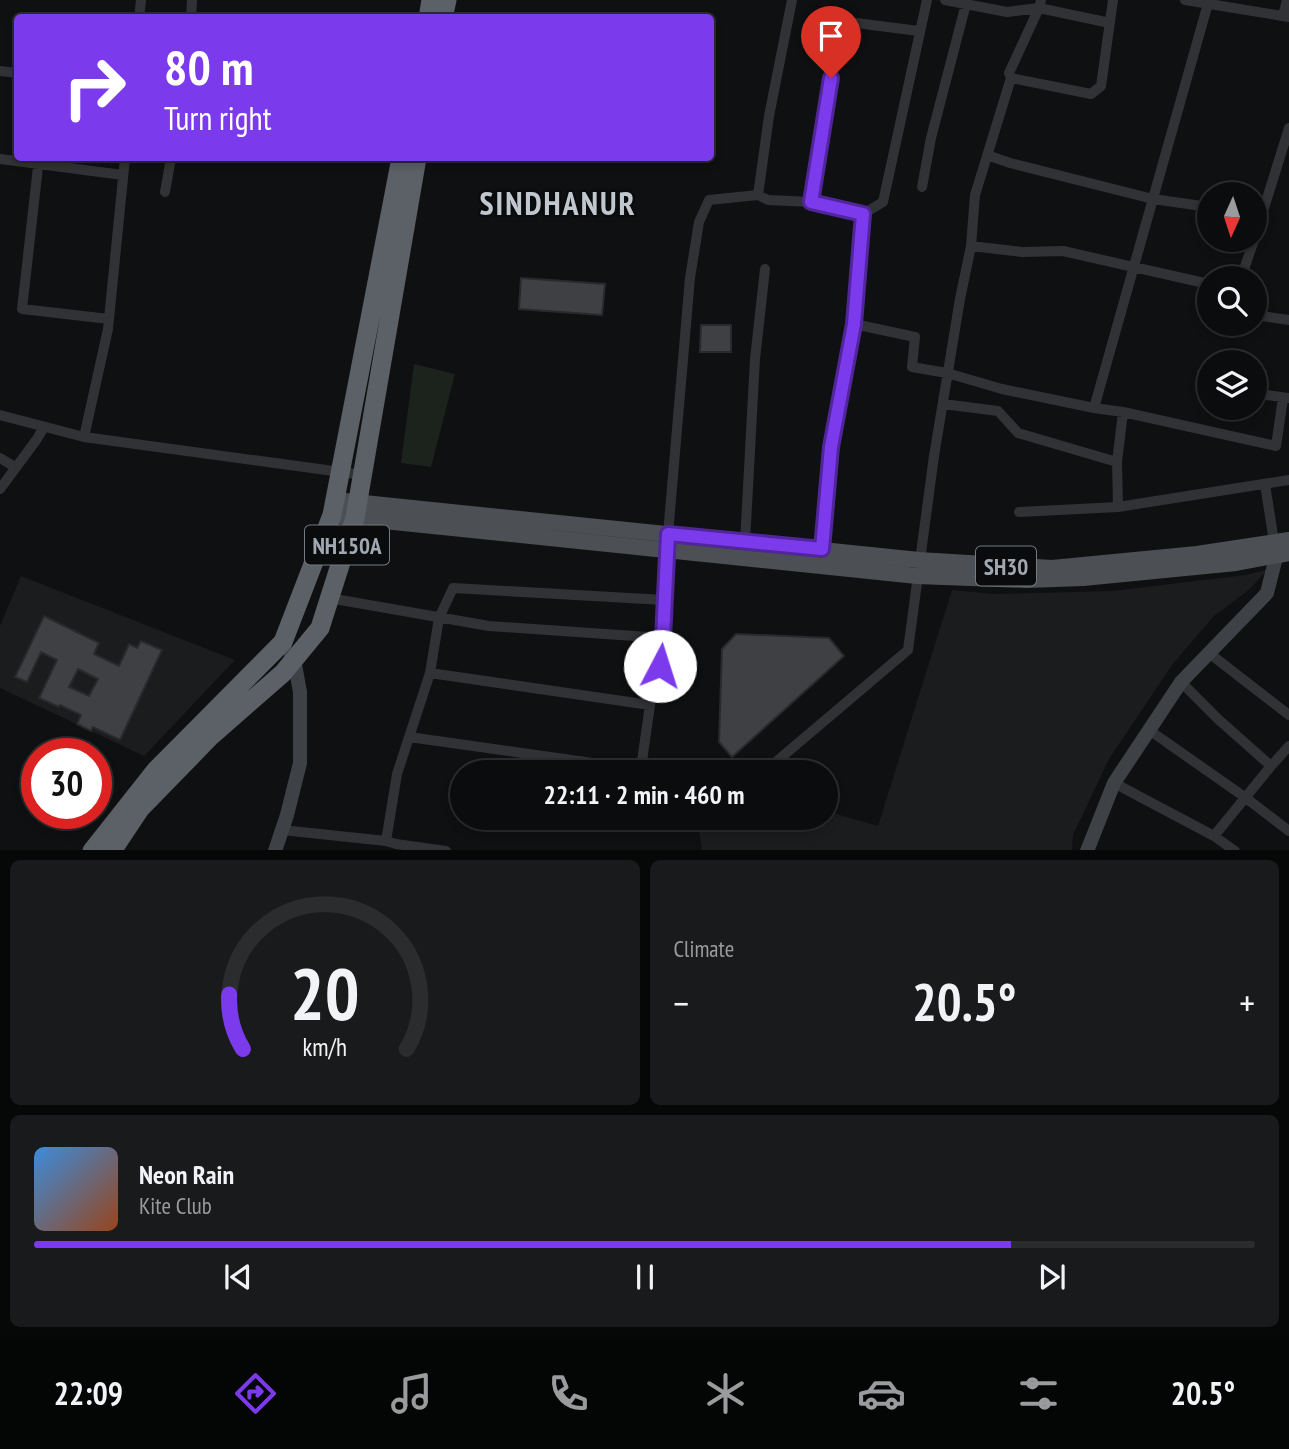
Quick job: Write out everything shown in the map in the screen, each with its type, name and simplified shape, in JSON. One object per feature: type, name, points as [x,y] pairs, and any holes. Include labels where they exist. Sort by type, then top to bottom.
[{"type":"highway","name":"NH150A","points":[[92,850],[156,770],[283,642],[333,507],[400,161]]},
{"type":"highway","name":"NH150A","points":[[111,850],[139,809],[211,736],[283,673],[320,628],[357,510],[416,161]]},
{"type":"main road","points":[[333,507],[1027,580],[1083,578],[1236,564],[1282,548]]},
{"type":"main road","points":[[667,542],[745,542],[822,549],[918,568]]},
{"type":"street","points":[[758,195],[769,116],[792,0]]},
{"type":"street","points":[[409,737],[628,768],[642,761],[650,705],[666,647],[663,638],[667,542],[690,278],[699,222],[709,200],[758,195],[768,200],[811,202],[863,214],[883,202],[927,0]]},
{"type":"street","points":[[945,0],[967,2],[1007,12],[1040,4],[1110,23]]},
{"type":"street","points":[[1011,78],[1091,94],[1101,86],[1113,0]]},
{"type":"street","points":[[1185,0],[1286,17],[1287,0]]},
{"type":"street","points":[[922,187],[931,138],[967,2]]},
{"type":"street","points":[[1094,408],[1209,2]]},
{"type":"street","points":[[778,760],[908,650],[934,456],[971,246],[975,195],[1011,78],[1009,73],[1040,4]]},
{"type":"street","points":[[811,202],[841,26],[844,23],[856,23],[919,31]]},
{"type":"street","points":[[1267,190],[1289,128]]},
{"type":"street","points":[[988,155],[1153,199],[1197,205]]},
{"type":"street","points":[[39,161],[22,309],[109,319]]},
{"type":"street","points":[[45,161],[123,175]]},
{"type":"street","points":[[84,437],[109,319],[125,161]]},
{"type":"street","points":[[165,192],[170,161]]},
{"type":"street","points":[[822,549],[831,447],[854,324],[863,214]]},
{"type":"street","points":[[971,246],[1022,252],[1063,251],[1197,281]]},
{"type":"street","points":[[745,542],[755,359],[765,269]]},
{"type":"street","points":[[1267,317],[1289,320]]},
{"type":"street","points":[[854,324],[915,337],[912,368],[947,373],[1002,389],[1123,412],[1276,446],[1286,398],[1267,395]]},
{"type":"street","points":[[943,404],[998,411],[1018,433],[1117,462]]},
{"type":"street","points":[[1118,508],[1117,462],[1123,412]]},
{"type":"street","points":[[0,415],[84,437],[363,475]]},
{"type":"street","points":[[0,489],[44,427]]},
{"type":"street","points":[[0,458],[15,467]]},
{"type":"street","points":[[1019,512],[1118,508],[1289,480]]},
{"type":"street","points":[[1087,850],[1114,783],[1181,682],[1267,593],[1282,548],[1265,484]]},
{"type":"street","points":[[386,841],[397,774],[430,673],[439,618],[453,588],[664,600]]},
{"type":"street","points":[[329,598],[489,626],[663,638]]},
{"type":"street","points":[[275,850],[300,763],[300,692],[294,659],[283,642]]},
{"type":"street","points":[[1209,653],[1289,715]]},
{"type":"street","points":[[430,673],[650,705]]},
{"type":"street","points":[[1181,682],[1271,766]]},
{"type":"street","points":[[1149,730],[1289,831]]},
{"type":"street","points":[[1214,836],[1289,746]]},
{"type":"street","points":[[1114,783],[1235,850]]},
{"type":"street","points":[[282,830],[446,850]]},
{"type":"shaded area","points":[[414,364],[455,374],[431,467],[401,463]]},
{"type":"shaded area","points":[[1267,570],[1250,589],[1214,616],[1172,665],[1109,759],[1073,835],[1072,850],[702,850],[699,830],[838,830],[838,814],[878,826],[952,590],[994,594],[1113,591]]},
{"type":"shaded area","points":[[21,576],[235,660],[144,756],[112,741],[112,738],[106,738],[0,688],[0,626]]},
{"type":"building","points":[[521,278],[605,284],[602,315],[519,309]]},
{"type":"building","points":[[701,325],[731,325],[731,352],[700,352]]},
{"type":"building","points":[[44,616],[99,643],[94,654],[119,666],[129,644],[137,648],[141,641],[162,650],[120,740],[93,727],[91,731],[77,724],[81,715],[39,698],[57,660],[41,652],[27,682],[15,677]],"holes":[[[78,669],[98,679],[89,696],[69,687]]]},
{"type":"building","points":[[736,634],[829,638],[844,656],[732,757],[719,742],[722,649]]},
{"type":"district","name":"SINDHANUR","points":[[558,203]]},
{"type":"route","points":[[660,666],[666,647],[663,638],[668,534],[822,549],[831,447],[854,324],[863,214],[811,202],[831,78]]}]
